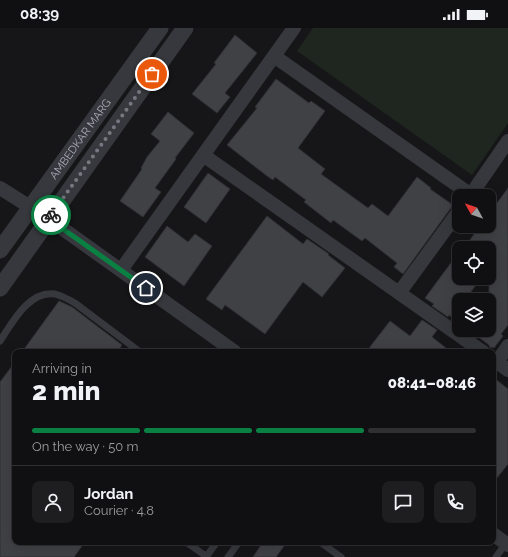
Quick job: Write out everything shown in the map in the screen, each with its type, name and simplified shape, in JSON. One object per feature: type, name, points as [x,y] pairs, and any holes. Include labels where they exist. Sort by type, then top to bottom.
[{"type":"street","name":"AMBEDKAR MARG","points":[[0,250],[160,28]]},
{"type":"street","name":"AMBEDKAR MARG","points":[[0,288],[185,28]]},
{"type":"street","points":[[121,270],[294,28]]},
{"type":"street","points":[[274,56],[462,189]]},
{"type":"street","points":[[475,189],[508,141]]},
{"type":"street","points":[[203,154],[479,349]]},
{"type":"street","points":[[0,188],[49,219],[231,349]]},
{"type":"street","points":[[399,293],[452,221]]},
{"type":"street","points":[[499,363],[508,346]]},
{"type":"street","points":[[496,536],[507,543]]},
{"type":"lane","points":[[0,341],[18,314],[30,301],[42,295],[53,294],[64,297],[75,303],[136,349]]},
{"type":"lane","points":[[496,557],[507,543]]},
{"type":"lane","points":[[190,545],[206,556],[215,545]]},
{"type":"lane","points":[[228,557],[237,545]]},
{"type":"lane","points":[[324,545],[341,557]]},
{"type":"shaded area","points":[[313,28],[508,28],[508,123],[472,175],[297,51]]},
{"type":"building","points":[[235,35],[257,53],[225,93],[230,97],[217,113],[192,94],[216,64],[214,63]]},
{"type":"building","points":[[276,79],[309,103],[311,101],[325,111],[298,148],[325,169],[321,174],[368,208],[372,204],[388,216],[417,177],[431,188],[430,189],[452,204],[403,274],[394,267],[397,263],[365,238],[362,241],[333,220],[331,223],[304,202],[306,200],[275,177],[273,180],[267,176],[227,145],[257,108],[255,107]]},
{"type":"building","points":[[168,112],[194,133],[155,188],[161,192],[143,217],[120,201],[142,169],[141,168],[147,157],[160,141],[151,134]]},
{"type":"building","points":[[208,173],[230,189],[206,223],[184,207]]},
{"type":"building","points":[[508,188],[508,325],[501,334],[503,336],[494,348],[490,348],[489,345],[478,337],[496,337],[496,293],[489,293],[489,285],[496,285],[496,241],[469,241],[475,233],[496,233],[496,204]]},
{"type":"building","points":[[267,216],[303,244],[307,239],[329,254],[328,255],[345,268],[322,297],[303,282],[265,334],[225,305],[222,310],[206,299]]},
{"type":"building","points":[[167,226],[188,242],[195,234],[212,246],[184,286],[145,257]]},
{"type":"building","points":[[452,261],[452,285],[476,285],[470,293],[452,293],[452,317],[449,315],[448,317],[432,306],[434,304],[425,298]]},
{"type":"building","points":[[59,301],[72,307],[122,345],[119,349],[24,349]]},
{"type":"building","points":[[422,320],[437,330],[432,337],[447,349],[368,349],[390,321],[410,336]]},
{"type":"building","points":[[12,366],[12,545],[83,545],[74,557],[0,557],[0,382]]},
{"type":"building","points":[[496,379],[508,389],[508,464],[496,479]]},
{"type":"building","points":[[261,545],[285,545],[276,557],[253,557]]},
{"type":"way so far","points":[[51,215],[152,74]]},
{"type":"route","points":[[51,215],[49,219],[146,288]]}]
